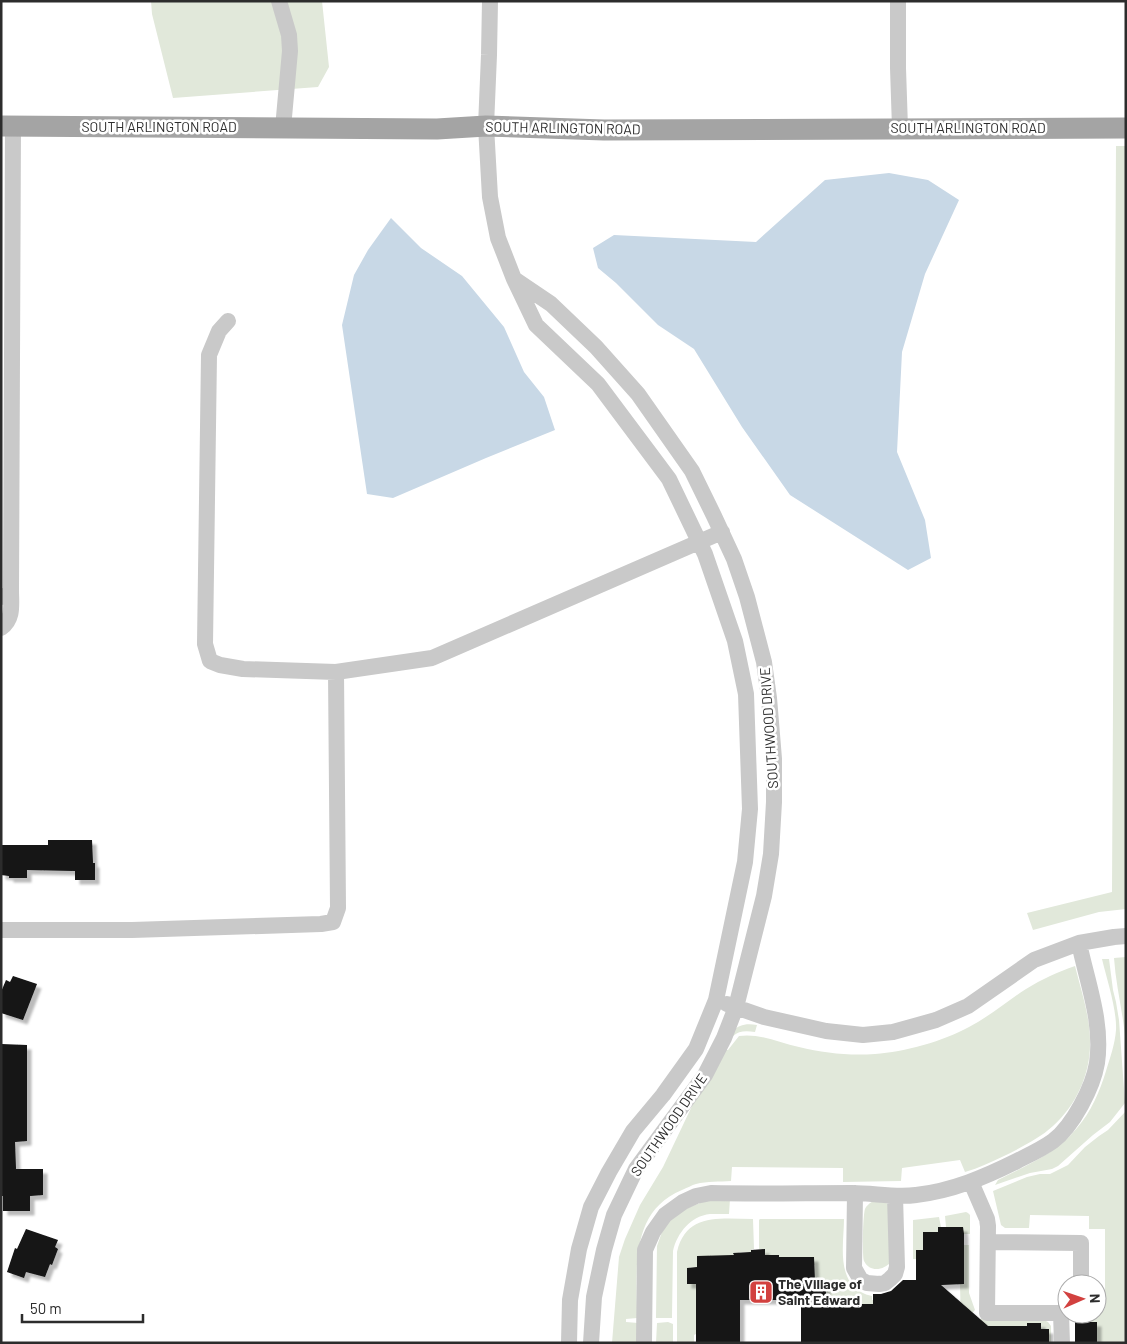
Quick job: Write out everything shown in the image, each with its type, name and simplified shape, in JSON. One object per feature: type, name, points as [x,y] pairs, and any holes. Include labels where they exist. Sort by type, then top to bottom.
[{"type":"main road","name":"SOUTH ARLINGTON ROAD","points":[[7,126],[437,129],[486,126],[604,130],[1126,128]]},
{"type":"street","points":[[279,1],[289,35],[290,51],[283,128]]},
{"type":"street","name":"SOUTHWOOD DRIVE","points":[[490,1],[486,126],[490,196],[498,238],[514,279],[536,325],[598,384],[669,479],[705,554],[734,641],[746,694],[750,810],[745,862],[716,1000],[696,1048],[663,1095],[633,1131],[608,1172],[591,1207],[579,1249],[570,1300],[569,1343]]},
{"type":"street","points":[[898,1],[900,128]]},
{"type":"street","points":[[1,628],[9,621],[10,614],[6,593],[10,532],[7,126]]},
{"type":"street","name":"SOUTHWOOD DRIVE","points":[[514,279],[551,304],[596,347],[638,394],[692,471],[734,559],[747,597],[764,662],[774,759],[771,854],[764,896],[736,1007],[724,1038],[705,1075],[636,1169],[614,1215],[594,1297],[591,1343]]},
{"type":"street","points":[[228,321],[220,330],[209,356],[205,644],[210,661],[243,669],[336,672],[432,658],[722,532]]},
{"type":"street","points":[[1,548],[7,542],[10,532]]},
{"type":"street","points":[[1,930],[132,930],[321,924],[332,922],[338,908],[336,672]]},
{"type":"street","points":[[716,1000],[764,1017],[826,1031],[863,1035],[893,1032],[936,1020],[968,1006],[1034,960],[1079,943],[1126,936]]},
{"type":"street","points":[[644,1343],[645,1250],[653,1232],[665,1215],[683,1202],[696,1196],[711,1193],[855,1193],[895,1196],[928,1193],[972,1182],[1031,1154],[1054,1140],[1068,1125],[1080,1106],[1090,1087],[1097,1062],[1098,1034],[1093,1002],[1079,943]]},
{"type":"street","points":[[972,1182],[986,1219],[988,1242],[987,1313],[1057,1313]]},
{"type":"street","points":[[855,1193],[854,1268],[861,1280],[873,1284],[890,1279],[895,1274],[897,1267],[895,1196]]},
{"type":"street","points":[[988,1242],[1081,1243],[1081,1274]]},
{"type":"street","points":[[1062,1343],[1063,1324]]},
{"type":"shaded area","points":[[151,1],[322,1],[329,67],[318,87],[173,98],[152,14]]},
{"type":"shaded area","points":[[1116,146],[1126,146],[1126,909],[1099,912],[1033,930],[1027,913],[1112,892]]},
{"type":"shaded area","points":[[1126,957],[1126,1051],[1114,958]]},
{"type":"shaded area","points":[[1102,959],[1109,959],[1119,1020],[1125,1103],[1110,1122],[1058,1166],[995,1185],[998,1180],[1060,1145],[1082,1122],[1094,1101],[1111,1056],[1116,1030],[1113,1004]]},
{"type":"shaded area","points":[[1075,966],[1085,1003],[1090,1053],[1085,1076],[1076,1098],[1062,1118],[1048,1130],[1010,1153],[965,1172],[960,1160],[902,1168],[901,1181],[843,1182],[843,1168],[732,1167],[731,1181],[700,1183],[682,1190],[665,1200],[653,1213],[644,1228],[637,1262],[637,1318],[626,1319],[626,1322],[638,1323],[638,1343],[612,1343],[619,1257],[625,1239],[640,1205],[663,1167],[721,1045],[735,1029],[744,1025],[757,1025],[755,1032],[744,1031],[733,1036],[725,1050],[728,1050],[739,1036],[747,1035],[808,1049],[837,1053],[865,1055],[898,1051],[924,1045],[959,1032],[984,1018],[1032,985]]},
{"type":"shaded area","points":[[1126,1111],[1126,1343],[1097,1343],[1097,1324],[1107,1324],[1105,1229],[1089,1229],[1089,1216],[1030,1215],[1029,1228],[1005,1228],[1001,1225],[993,1191],[1027,1177],[1050,1174],[1068,1165],[1085,1147],[1108,1130]]},
{"type":"shaded area","points":[[730,1199],[729,1214],[703,1215],[691,1222],[681,1232],[673,1251],[672,1318],[656,1318],[657,1246],[662,1232],[669,1221],[680,1211],[705,1201]]},
{"type":"shaded area","points":[[873,1201],[883,1201],[888,1204],[891,1262],[885,1267],[877,1269],[867,1265],[863,1258],[864,1213],[866,1207]]},
{"type":"shaded area","points":[[966,1212],[970,1215],[970,1234],[963,1234],[963,1227],[946,1227],[945,1216]]},
{"type":"shaded area","points":[[939,1217],[941,1227],[938,1227],[938,1232],[923,1232],[923,1250],[916,1250],[916,1259],[913,1259],[913,1220]]},
{"type":"shaded area","points":[[753,1219],[754,1249],[751,1252],[734,1253],[734,1257],[697,1256],[697,1267],[687,1268],[687,1284],[696,1284],[696,1334],[694,1335],[694,1343],[677,1343],[677,1252],[682,1239],[688,1230],[707,1220]]},
{"type":"shaded area","points":[[760,1219],[844,1219],[843,1259],[848,1278],[853,1286],[861,1292],[872,1296],[872,1300],[883,1300],[875,1304],[840,1304],[826,1326],[826,1281],[815,1281],[814,1257],[765,1255],[765,1249],[759,1249]]},
{"type":"shaded area","points":[[964,1245],[969,1245],[969,1293],[975,1310],[961,1325],[960,1284],[964,1284]]},
{"type":"shaded area","points":[[982,1317],[1044,1320],[1051,1326],[1051,1343],[1049,1343],[1049,1329],[1041,1329],[1041,1323],[1027,1326],[1003,1326],[969,1336]]},
{"type":"shaded area","points":[[668,1322],[673,1324],[673,1343],[656,1343],[657,1323]]},
{"type":"water","points":[[889,173],[928,180],[959,200],[925,274],[902,352],[897,452],[925,520],[931,558],[908,570],[790,495],[742,427],[694,349],[658,325],[616,283],[598,268],[593,248],[614,235],[756,242],[825,180]]},
{"type":"water","points":[[391,218],[421,248],[462,276],[504,327],[524,372],[544,397],[555,430],[393,498],[367,494],[342,325],[354,275],[368,250]]},
{"type":"building","points":[[48,840],[92,840],[95,880],[75,880],[75,871],[27,870],[27,878],[9,878],[9,876],[1,875],[1,845],[48,845]]},
{"type":"building","points":[[13,976],[37,984],[23,1020],[1,1013],[1,992],[6,980],[10,982]]},
{"type":"building","points":[[1,1044],[27,1045],[27,1141],[15,1142],[16,1169],[43,1169],[43,1195],[30,1196],[30,1211],[3,1211],[3,1196],[1,1196]]},
{"type":"building","name":"The Village of Saint Edward","points":[[938,1227],[963,1227],[964,1234],[964,1284],[941,1285],[988,1326],[1027,1326],[1027,1323],[1041,1323],[1041,1329],[1049,1329],[1049,1343],[801,1343],[801,1300],[740,1300],[740,1343],[696,1343],[696,1284],[687,1284],[687,1268],[697,1267],[697,1256],[734,1255],[733,1253],[765,1249],[765,1255],[814,1257],[815,1281],[826,1281],[826,1304],[873,1304],[873,1294],[891,1291],[903,1280],[916,1280],[916,1250],[923,1250],[923,1232],[938,1232]]},
{"type":"building","points":[[26,1229],[58,1240],[55,1247],[58,1249],[45,1277],[26,1272],[24,1278],[7,1272],[15,1248],[17,1249]]},
{"type":"building","points":[[1075,1324],[1097,1324],[1097,1343],[1075,1343]]},
{"type":"place","name":"The Village of Saint Edward","points":[[761,1292]]}]
